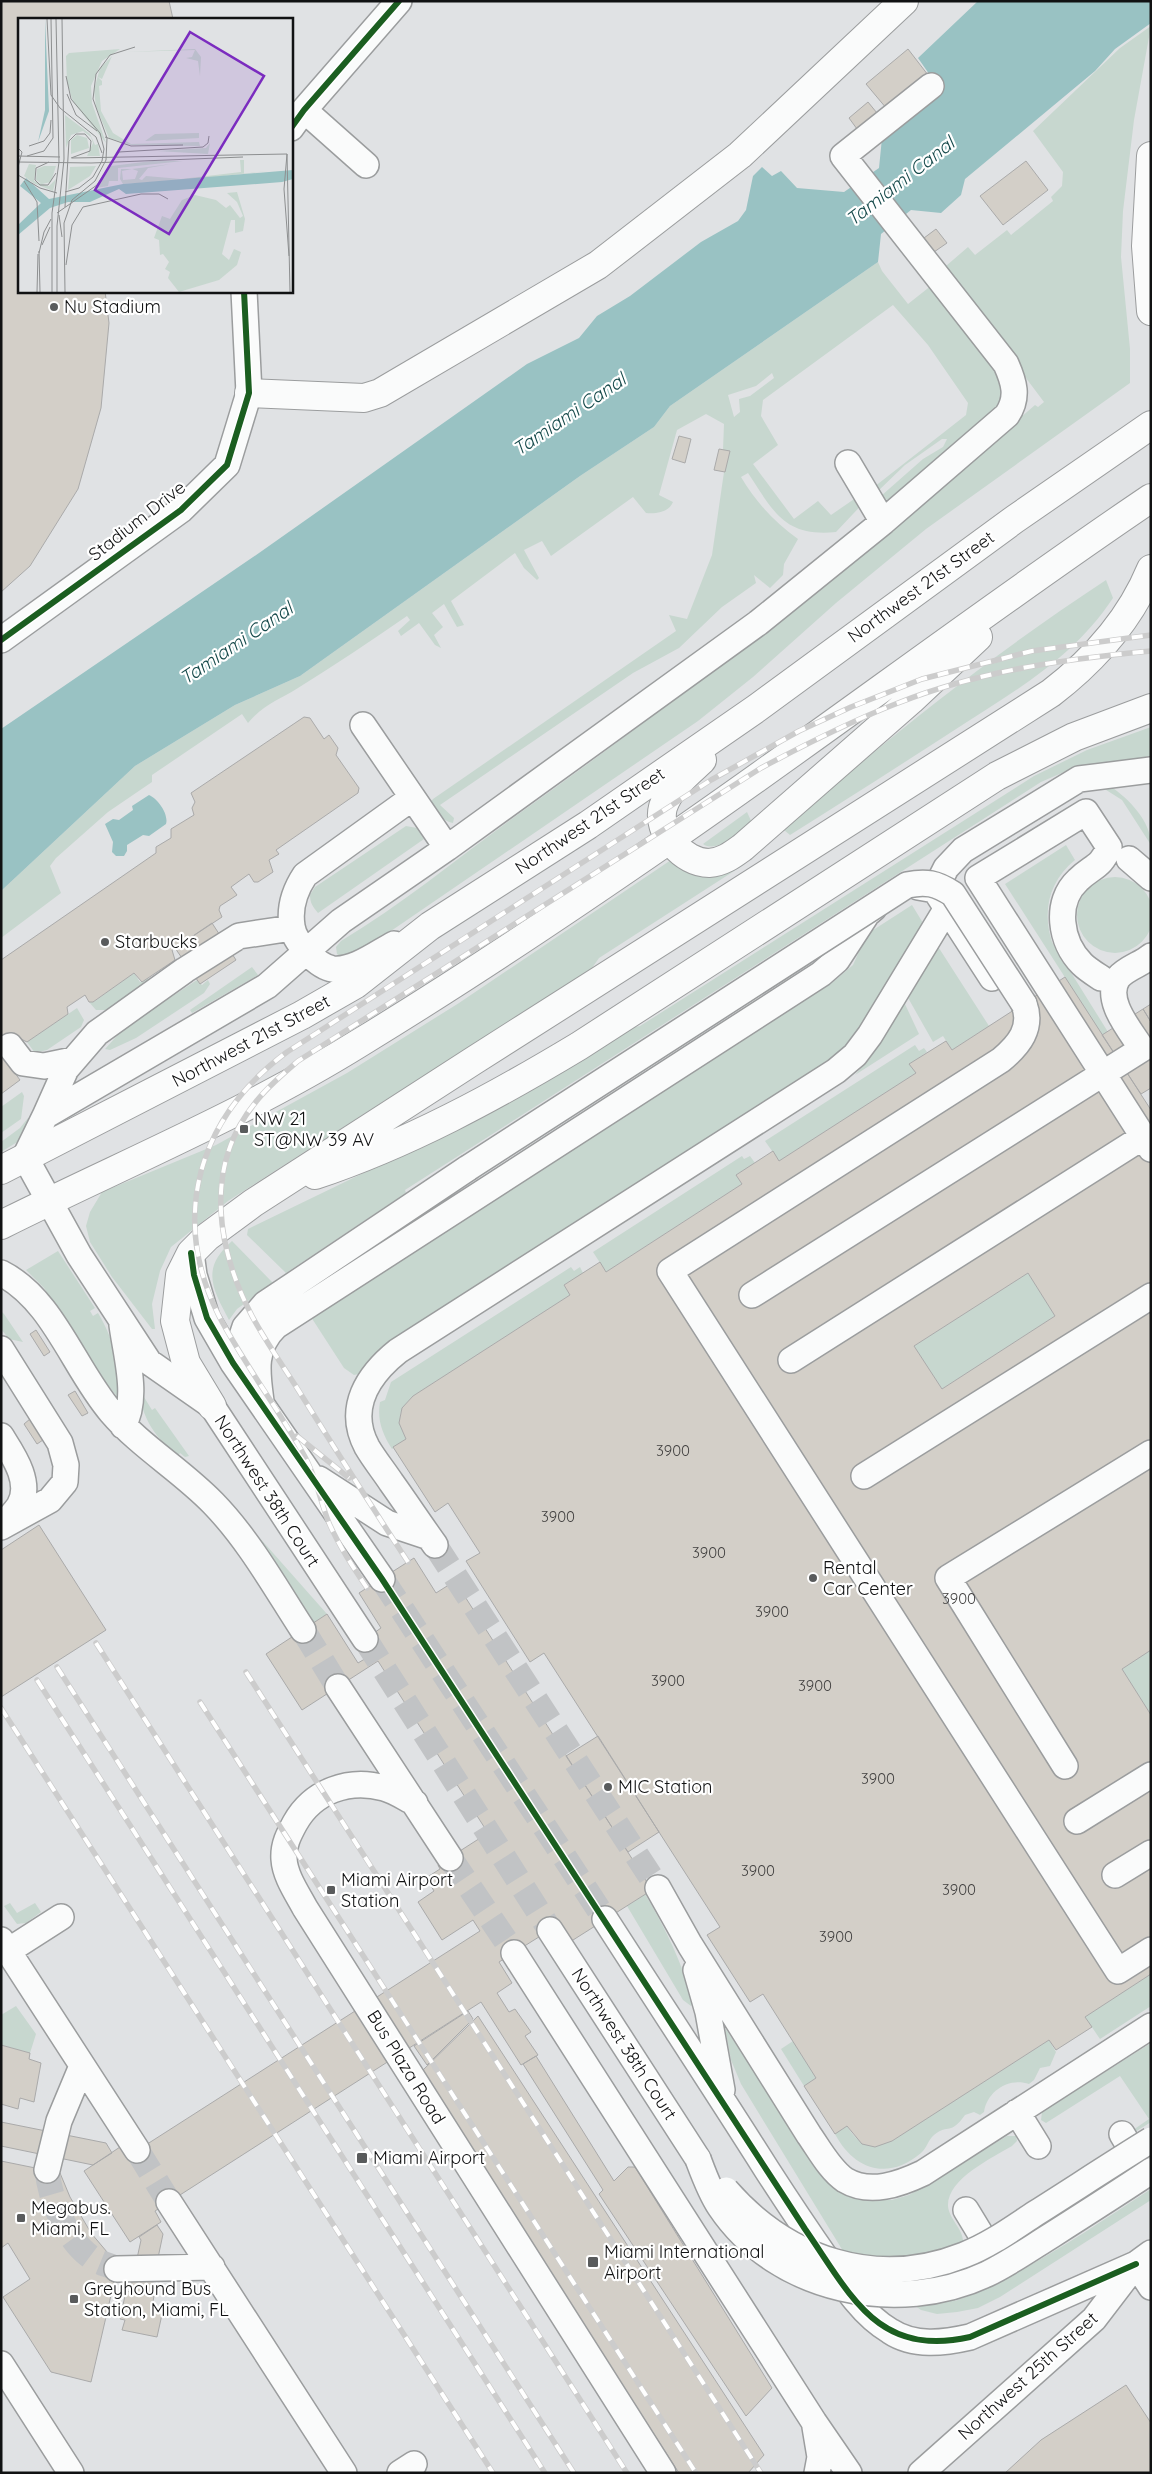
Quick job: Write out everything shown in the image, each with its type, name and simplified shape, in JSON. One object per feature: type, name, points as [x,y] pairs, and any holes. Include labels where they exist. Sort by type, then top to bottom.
[{"type":"main road","points":[[249,393],[364,398],[380,393],[598,266],[740,154],[904,1]]},
{"type":"main road","points":[[1151,156],[1146,246],[1151,311]]},
{"type":"main road","name":"Northwest 21st Street","points":[[1,1170],[321,1006],[356,984],[430,926],[588,825],[756,708],[1007,524],[1151,426]]},
{"type":"main road","points":[[1,1225],[202,1129],[358,1044],[670,840],[1055,564],[1151,498]]},
{"type":"main road","points":[[756,708],[682,779],[666,800],[661,822],[670,840],[684,853],[699,862],[715,862],[730,856],[911,700],[1055,564]]},
{"type":"main road","points":[[212,1406],[186,1363],[175,1321],[179,1282],[191,1253],[225,1222],[1051,693],[1084,666],[1119,627],[1137,599],[1151,569]]},
{"type":"main road","points":[[280,1186],[354,1162],[379,1151],[518,1081],[595,1036],[997,776],[1074,737],[1151,708]]},
{"type":"street","points":[[366,165],[297,119],[399,1]]},
{"type":"street","points":[[46,1116],[267,986],[307,953],[341,921],[447,848],[758,623],[883,522],[999,423],[1013,405],[1015,391],[1006,364],[843,156],[931,86]]},
{"type":"street","name":"Stadium Drive","points":[[1,640],[181,510],[227,465],[249,393],[244,292]]},
{"type":"street","points":[[848,463],[883,522]]},
{"type":"street","points":[[363,725],[447,848]]},
{"type":"street","points":[[312,1474],[387,1523],[432,1541],[367,1446],[360,1425],[360,1404],[363,1394],[373,1374],[380,1366],[407,1346],[836,1071],[856,1055],[870,1035],[941,899],[946,868],[963,850],[1079,779],[1151,770]]},
{"type":"street","points":[[412,798],[305,875],[296,888],[292,902],[292,928],[307,953],[322,965],[341,969],[360,962],[430,926]]},
{"type":"street","points":[[791,1360],[1147,1143],[978,878],[1086,812],[1109,847],[1104,861],[1077,881],[1067,895],[1062,912],[1063,930],[1081,963],[1101,978]]},
{"type":"street","points":[[1129,859],[1151,878]]},
{"type":"street","points":[[233,1363],[245,1327],[265,1304],[468,1168],[907,885],[926,882],[937,884],[952,894],[1019,1007]]},
{"type":"street","points":[[261,1401],[258,1357],[264,1341],[276,1326],[821,974],[837,960],[867,914],[903,889],[922,886],[941,899],[1019,1007],[1028,1015],[1028,1025],[1024,1036],[1014,1049],[1001,1060],[670,1271],[1118,1971],[1151,1950]]},
{"type":"street","points":[[25,1157],[46,1116],[66,1069],[97,1033],[186,970],[239,936],[292,928]]},
{"type":"street","points":[[752,1295],[1142,1049],[1116,1007],[1114,988],[1119,977],[1151,956]]},
{"type":"street","points":[[13,1057],[23,1063],[44,1066],[73,1060]]},
{"type":"street","name":"Northwest 38th Court","points":[[25,1157],[79,1255],[150,1362],[212,1406],[365,1639]]},
{"type":"street","points":[[191,1253],[194,1275],[206,1318],[233,1363],[312,1474],[382,1579]]},
{"type":"street","points":[[1,1273],[27,1291],[41,1307],[97,1393],[123,1426],[201,1492],[228,1519],[303,1630]]},
{"type":"street","points":[[864,1476],[1151,1296]]},
{"type":"street","points":[[121,1320],[130,1391],[130,1414],[123,1426]]},
{"type":"street","points":[[1,1349],[60,1443],[66,1466],[65,1482],[50,1500],[1,1527]]},
{"type":"street","points":[[1,1436],[21,1471],[24,1488],[20,1505],[1,1527]]},
{"type":"street","points":[[1065,1766],[948,1578],[1151,1453]]},
{"type":"street","points":[[338,1687],[450,1858]]},
{"type":"street","points":[[1077,1821],[1151,1775]]},
{"type":"street","name":"Bus Plaza Road","points":[[415,1803],[384,1788],[356,1784],[343,1786],[317,1798],[300,1815],[284,1847],[284,1860],[289,1878],[305,1908],[663,2473]]},
{"type":"street","points":[[1115,1875],[1151,1853]]},
{"type":"street","points":[[658,1888],[690,1945],[829,2164],[846,2180],[867,2186],[897,2186],[923,2173],[1151,2026]]},
{"type":"street","points":[[61,1917],[5,1946],[136,2150]]},
{"type":"street","points":[[605,1919],[805,2229],[852,2296],[870,2316],[891,2332],[909,2340],[930,2343],[970,2337],[1143,2258],[1151,2287]]},
{"type":"street","name":"Northwest 38th Court","points":[[550,1930],[698,2159]]},
{"type":"street","points":[[690,1945],[708,2012],[724,2102]]},
{"type":"street","points":[[514,1953],[814,2422],[849,2473]]},
{"type":"street","points":[[47,2170],[59,2120],[82,2066]]},
{"type":"street","points":[[1017,2112],[1038,2146]]},
{"type":"street","points":[[698,2159],[749,2214],[789,2244],[823,2259],[855,2267],[906,2270],[938,2264],[976,2250],[1151,2140]]},
{"type":"street","points":[[698,2159],[720,2207],[745,2236],[762,2250],[782,2263],[818,2281],[856,2292],[896,2295],[950,2288],[987,2274],[1016,2258],[1151,2171]]},
{"type":"street","points":[[170,2202],[344,2473]]},
{"type":"street","points":[[966,2210],[980,2233]]},
{"type":"street","name":"Northwest 25th Street","points":[[921,2473],[1094,2319],[1143,2258]]},
{"type":"street","points":[[117,2268],[212,2267]]},
{"type":"street","points":[[1,2364],[71,2473]]},
{"type":"street","points":[[814,2422],[820,2457],[817,2473]]},
{"type":"shaded area","points":[[1151,26],[1134,120],[1123,211],[1121,257],[1130,349],[1130,383],[926,529],[836,603],[753,677],[698,721],[388,933],[349,956],[341,957],[337,954],[336,947],[341,941],[412,893],[658,712],[912,510],[1035,405],[1038,407],[1044,402],[946,272],[946,266],[968,247],[975,255],[1007,230],[1011,235],[1053,201],[1051,197],[1062,186],[1063,172],[1033,131],[1120,48]]},
{"type":"shaded area","points":[[878,262],[882,271],[908,304],[932,285],[996,361],[1005,393],[992,413],[908,492],[887,500],[881,496],[923,459],[943,447],[947,439],[942,439],[905,465],[876,493],[874,487],[966,415],[968,403],[928,345],[893,305],[763,400],[761,416],[778,445],[753,464],[794,519],[818,501],[831,515],[860,495],[870,496],[836,532],[818,533],[792,526],[782,519],[765,499],[748,473],[741,477],[766,511],[798,539],[784,564],[783,575],[770,588],[754,575],[756,583],[722,607],[679,648],[633,673],[440,805],[454,818],[453,823],[442,818],[437,813],[430,803],[433,799],[676,631],[669,615],[687,619],[712,555],[724,472],[730,452],[723,450],[724,424],[706,414],[677,430],[659,495],[673,502],[666,510],[658,513],[646,513],[633,497],[551,556],[542,541],[524,550],[539,578],[537,580],[524,568],[515,553],[451,601],[464,625],[457,627],[444,604],[432,613],[443,627],[434,635],[441,648],[435,645],[419,623],[401,636],[398,631],[410,620],[407,616],[326,671],[266,707],[248,723],[242,714],[152,775],[152,782],[108,812],[56,858],[50,866],[61,893],[1,938],[1,891],[135,766],[235,705],[300,676],[580,476],[654,427],[670,406]],"holes":[[[772,373],[774,378],[750,396],[739,399],[740,412],[734,417],[728,395],[756,386]]]},
{"type":"shaded area","points":[[1106,580],[1113,598],[1097,620],[1079,639],[1040,673],[1020,688],[790,835],[784,830],[861,763],[940,699],[1022,638]]},
{"type":"shaded area","points":[[1151,727],[1151,756],[1071,769],[1041,782],[405,1190],[406,1193],[286,1273],[247,1235],[248,1229],[382,1164],[631,1028],[640,1026],[1034,776],[1087,750]]},
{"type":"shaded area","points":[[1110,786],[1138,811],[1147,827],[1151,845],[1122,800],[1103,788]]},
{"type":"shaded area","points":[[747,812],[752,823],[729,841],[715,846],[703,844]]},
{"type":"shaded area","points":[[406,826],[417,828],[424,839],[318,913],[312,905],[310,898],[315,887]]},
{"type":"shaded area","points":[[1066,845],[1075,860],[1059,877],[1050,897],[1048,908],[1049,930],[1052,942],[1108,1032],[1102,1035],[1005,884]]},
{"type":"shaded area","points":[[671,860],[734,869],[745,864],[599,958],[592,968],[228,1201],[171,1247],[160,1271],[152,1304],[155,1329],[152,1329],[112,1277],[90,1242],[86,1226],[90,1212],[102,1192],[216,1145],[347,1073],[459,1003]]},
{"type":"shaded area","points":[[1115,877],[1130,880],[1142,888],[1150,900],[1153,915],[1150,930],[1142,942],[1130,950],[1115,953],[1100,950],[1088,942],[1080,930],[1077,915],[1080,900],[1088,888],[1100,880]]},
{"type":"shaded area","points":[[912,905],[923,923],[854,1038],[844,1051],[380,1351],[359,1374],[354,1375],[344,1368],[311,1317],[833,982],[853,965],[867,934]]},
{"type":"shaded area","points":[[937,945],[989,1026],[952,1050],[943,1036],[933,1042],[907,996]]},
{"type":"shaded area","points":[[252,967],[258,975],[192,1013],[190,1010]]},
{"type":"shaded area","points":[[134,973],[140,982],[148,978],[150,981],[107,1010],[96,1010],[89,1002],[95,1001]]},
{"type":"shaded area","points":[[197,980],[202,985],[208,980],[210,984],[204,993],[136,1038],[110,1050],[105,1049],[124,1028]]},
{"type":"shaded area","points":[[904,1002],[919,1034],[855,1075],[870,1058]]},
{"type":"shaded area","points":[[77,1008],[84,1020],[81,1027],[47,1050],[35,1053],[27,1042]]},
{"type":"shaded area","points":[[915,1045],[919,1051],[924,1048],[927,1052],[910,1064],[916,1073],[779,1161],[765,1141]]},
{"type":"shaded area","points":[[22,1092],[24,1096],[21,1119],[1,1133],[1,1107]]},
{"type":"shaded area","points":[[28,1118],[34,1121],[19,1141],[1,1152],[1,1142],[20,1128]]},
{"type":"shaded area","points":[[742,1156],[744,1159],[750,1156],[755,1163],[736,1175],[742,1184],[606,1272],[593,1252]]},
{"type":"shaded area","points":[[232,1241],[273,1283],[237,1309],[229,1320],[218,1299],[212,1279],[216,1261],[222,1251]]},
{"type":"shaded area","points":[[58,1251],[95,1308],[90,1311],[93,1316],[98,1313],[109,1335],[115,1355],[119,1399],[103,1379],[44,1288],[26,1270]]},
{"type":"shaded area","points":[[571,1267],[574,1271],[580,1267],[583,1273],[564,1285],[570,1295],[413,1396],[401,1411],[400,1416],[401,1426],[406,1439],[392,1449],[383,1432],[379,1415],[380,1402],[385,1400],[391,1382]]},
{"type":"shaded area","points":[[1028,1273],[1055,1316],[942,1389],[914,1346]]},
{"type":"shaded area","points":[[1,1311],[23,1342],[9,1339],[1,1329]]},
{"type":"shaded area","points":[[139,1389],[152,1410],[155,1408],[189,1456],[185,1457],[180,1453],[178,1456],[151,1427],[143,1409]]},
{"type":"shaded area","points":[[250,1527],[327,1614],[312,1624]]},
{"type":"shaded area","points":[[1151,1650],[1151,1715],[1122,1669]]},
{"type":"shaded area","points":[[645,1894],[667,1933],[679,1960],[693,2002],[691,2006],[683,2000],[627,1906]]},
{"type":"shaded area","points":[[10,1903],[17,1913],[35,1903],[41,1912],[26,1923],[17,1924],[4,1906]]},
{"type":"shaded area","points":[[1151,1974],[1151,2006],[1100,2039],[1085,2017]]},
{"type":"shaded area","points":[[16,2006],[36,2034],[30,2053],[1,2045],[1,2015]]},
{"type":"shaded area","points":[[725,2028],[781,2110],[869,2199],[892,2200],[909,2195],[1007,2136],[1016,2136],[1017,2141],[1012,2146],[972,2170],[955,2187],[950,2196],[949,2211],[961,2232],[963,2241],[955,2301],[1031,2265],[1151,2189],[1151,2200],[1000,2297],[978,2308],[937,2314],[921,2310],[848,2258],[843,2251],[741,2084],[731,2060]]},
{"type":"shaded area","points":[[1049,2040],[1056,2052],[1050,2066],[1040,2068],[1034,2080],[1029,2084],[1014,2082],[1000,2087],[989,2098],[984,2112],[980,2115],[974,2112],[965,2115],[953,2127],[939,2132],[932,2137],[921,2153],[909,2162],[884,2169],[873,2168],[852,2156],[835,2134],[847,2126],[856,2138],[866,2144],[878,2145],[892,2141]]},
{"type":"shaded area","points":[[793,2041],[816,2078],[804,2086],[781,2049]]},
{"type":"shaded area","points":[[1151,2043],[1151,2122],[1135,2132],[1133,2130],[1149,2119],[1120,2076],[1046,2123],[1041,2120],[1042,2112]]},
{"type":"water","name":"Tamiami Canal","points":[[978,1],[1151,1],[1151,23],[1115,49],[1095,71],[965,179],[961,195],[941,213],[911,210],[881,234],[878,262],[670,406],[654,427],[580,476],[300,676],[235,705],[135,766],[1,891],[1,729],[259,553],[527,364],[579,338],[597,316],[630,296],[701,242],[738,221],[746,210],[753,176],[762,167],[772,176],[781,171],[797,188],[844,192],[879,168],[882,138],[941,91],[918,58]]},
{"type":"water","points":[[149,795],[162,807],[166,816],[166,824],[149,836],[143,835],[127,845],[127,851],[124,856],[116,856],[112,852],[113,842],[105,824],[113,819],[119,820],[133,810],[132,806]]},
{"type":"building","name":"Nu Stadium","points":[[1,1],[169,1],[173,18],[18,18],[18,292],[105,292],[109,323],[101,408],[78,489],[30,566],[1,592]]},
{"type":"building","points":[[908,49],[928,75],[887,109],[866,84]]},
{"type":"building","points":[[868,102],[877,113],[857,129],[849,118]]},
{"type":"building","points":[[1026,161],[1048,190],[1003,225],[980,196]]},
{"type":"building","points":[[936,229],[947,243],[934,252],[924,238]]},
{"type":"building","points":[[679,436],[691,439],[685,463],[672,459]]},
{"type":"building","points":[[719,449],[730,451],[725,472],[714,470]]},
{"type":"building","points":[[304,717],[310,718],[324,739],[329,735],[338,748],[336,755],[359,788],[358,793],[276,850],[279,854],[269,860],[273,872],[258,882],[254,882],[249,874],[231,887],[237,895],[220,906],[219,910],[222,917],[172,950],[175,960],[142,982],[134,973],[93,1002],[89,1002],[85,995],[67,1007],[68,1014],[27,1042],[21,1039],[1,1052],[1,960],[156,853],[156,847],[171,838],[171,829],[194,815],[192,808],[195,802],[191,793]]},
{"type":"building","points":[[212,923],[236,960],[200,984],[175,948]]},
{"type":"building","name":"Rental Car Center","points":[[1065,977],[1151,1110],[1151,1650],[1122,1669],[1151,1715],[1151,1974],[1085,2017],[1092,2027],[1056,2050],[1049,2040],[892,2141],[875,2147],[862,2144],[847,2126],[835,2134],[804,2086],[816,2078],[763,1994],[750,2002],[707,1935],[720,1927],[544,1653],[530,1662],[466,1561],[480,1553],[448,1503],[435,1512],[393,1447],[406,1439],[399,1423],[402,1408],[413,1396],[570,1295],[564,1285],[600,1262],[606,1272],[742,1184],[736,1175],[773,1151],[779,1161],[916,1073],[909,1064],[946,1041],[952,1050]],"holes":[[[1028,1273],[1055,1316],[942,1389],[914,1346]]]},
{"type":"building","points":[[1151,1004],[1151,1022],[1143,1009]]},
{"type":"building","points":[[1143,1009],[1151,1022],[1151,1088],[1141,1094],[1102,1035]]},
{"type":"building","points":[[1,1054],[20,1080],[1,1094]]},
{"type":"building","points":[[36,1330],[50,1352],[44,1356],[30,1334]]},
{"type":"building","points":[[75,1391],[88,1413],[82,1416],[68,1395]]},
{"type":"building","points":[[30,1419],[43,1440],[37,1444],[24,1424]]},
{"type":"building","points":[[39,1525],[106,1630],[1,1697],[1,1550]]},
{"type":"building","points":[[414,1558],[436,1593],[455,1581],[652,1890],[562,1947],[550,1930],[499,1962],[512,1983],[497,1993],[509,2012],[515,2009],[531,2032],[525,2036],[538,2055],[521,2065],[481,2002],[155,2211],[161,2222],[130,2242],[84,2171],[120,2147],[127,2157],[480,1931],[473,1920],[442,1940],[418,1902],[434,1891],[426,1878],[440,1869],[438,1865],[488,1833],[378,1661],[302,1710],[266,1654],[327,1614],[358,1663],[373,1654],[364,1640],[381,1628],[359,1593]]},
{"type":"building","name":"MIC Station","points":[[598,1736],[659,1832],[628,1852],[566,1756]]},
{"type":"building","points":[[468,2011],[473,2019],[427,2065],[414,2046]]},
{"type":"building","points":[[478,2016],[764,2455],[748,2473],[679,2473],[421,2072]]},
{"type":"building","points":[[1,2045],[30,2053],[29,2059],[41,2063],[34,2102],[20,2098],[18,2109],[1,2104]]},
{"type":"building","points":[[536,2056],[614,2181],[628,2167],[635,2167],[772,2388],[746,2416],[599,2194],[603,2190],[523,2064]]},
{"type":"building","points":[[1,2122],[106,2143],[112,2153],[93,2165],[1,2146]]},
{"type":"building","points":[[1,2161],[60,2173],[70,2197],[91,2233],[118,2265],[91,2382],[51,2372],[3,2297],[30,2279],[8,2243],[1,2248]]},
{"type":"building","points":[[157,2225],[163,2234],[150,2296],[130,2291],[141,2240],[139,2237]]},
{"type":"building","points":[[126,2291],[154,2296],[152,2307],[163,2310],[157,2337],[122,2330],[125,2320],[120,2319]]},
{"type":"building","points":[[1126,2385],[1151,2423],[1151,2473],[1005,2473],[1041,2440]]},
{"type":"tunnel","points":[[435,1545],[658,1888]]},
{"type":"tunnel","points":[[382,1579],[605,1919]]},
{"type":"tunnel","points":[[303,1630],[338,1687]]},
{"type":"tunnel","points":[[365,1639],[550,1930]]},
{"type":"tunnel","points":[[450,1858],[514,1953]]},
{"type":"tunnel","points":[[137,2150],[169,2202]]},
{"type":"tunnel","points":[[47,2170],[56,2206],[74,2241],[92,2258],[117,2269]]},
{"type":"railway","points":[[367,1588],[333,1532],[312,1471],[304,1455],[229,1334],[219,1316],[204,1279],[196,1242],[195,1206],[201,1171],[214,1138],[232,1107],[257,1078],[287,1052],[711,780],[799,731],[851,707],[922,679],[1032,651],[1151,635]]},
{"type":"railway","points":[[408,1562],[264,1337],[240,1290],[230,1263],[224,1236],[221,1208],[222,1181],[228,1154],[239,1128],[255,1103],[275,1081],[298,1061],[761,768],[812,742],[880,710],[960,682],[1023,668],[1151,651]]},
{"type":"railway","points":[[297,1436],[349,1478]]},
{"type":"railway","points":[[96,1643],[627,2473]]},
{"type":"railway","points":[[57,1667],[574,2473]]},
{"type":"railway","points":[[246,1672],[761,2473]]},
{"type":"railway","points":[[37,1680],[545,2473]]},
{"type":"railway","points":[[200,1702],[696,2473]]},
{"type":"railway","points":[[1,1708],[493,2473]]},
{"type":"cycle path","points":[[292,127],[304,110],[399,1]]},
{"type":"cycle path","points":[[1,640],[181,510],[227,465],[249,393],[244,292]]},
{"type":"cycle path","points":[[191,1253],[194,1275],[207,1318],[233,1363],[382,1579],[805,2229],[853,2298],[870,2316],[889,2329],[911,2338],[938,2341],[970,2337],[1136,2264]]},
{"type":"place","name":"Nu Stadium","points":[[54,307]]},
{"type":"place","name":"Starbucks","points":[[105,942]]},
{"type":"place","name":"NW 21 ST@NW 39 AV","points":[[244,1129]]},
{"type":"place","name":"Rental Car Center","points":[[813,1578]]},
{"type":"place","name":"MIC Station","points":[[608,1787]]},
{"type":"place","name":"Miami Airport Station","points":[[331,1890]]},
{"type":"place","name":"Miami Airport","points":[[362,2158]]},
{"type":"place","name":"Megabus. Miami, FL","points":[[21,2218]]},
{"type":"place","name":"Miami International Airport","points":[[593,2262]]},
{"type":"place","name":"Greyhound Bus Station, Miami, FL","points":[[74,2299]]}]
